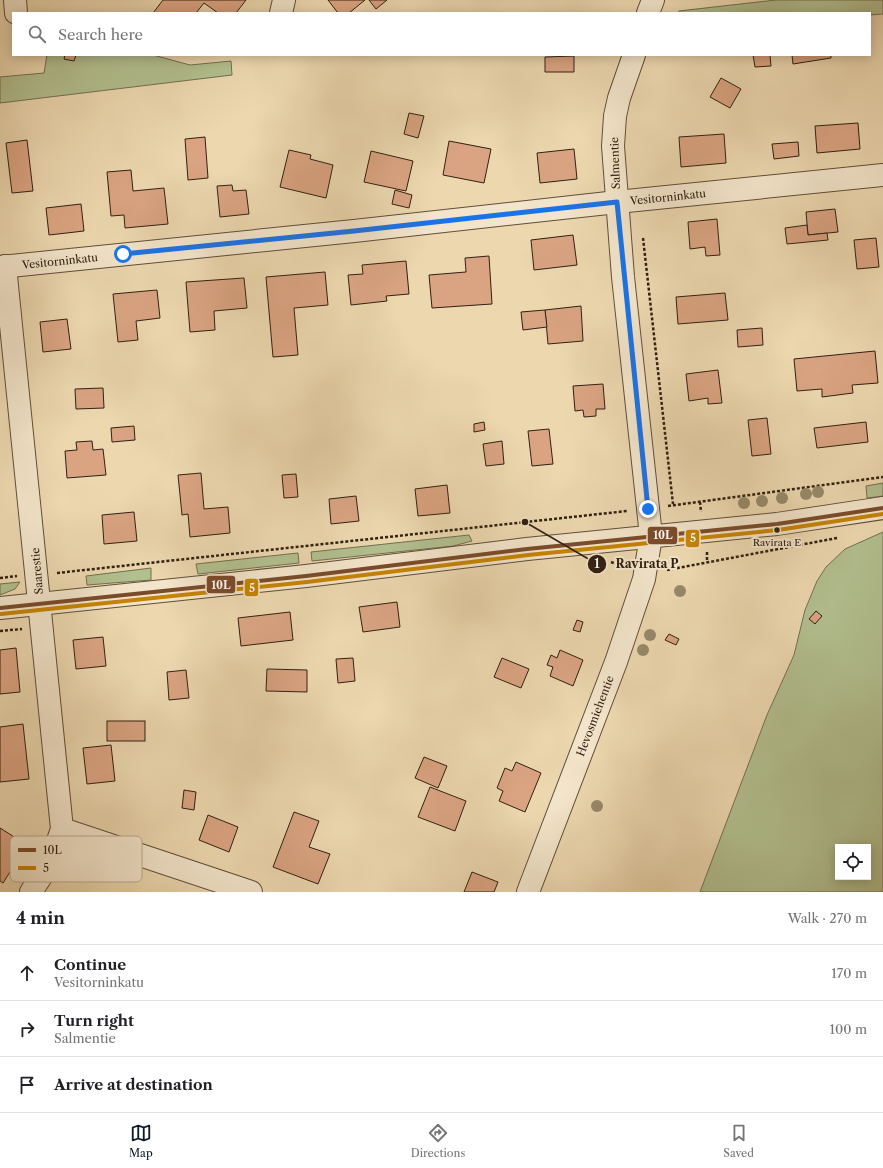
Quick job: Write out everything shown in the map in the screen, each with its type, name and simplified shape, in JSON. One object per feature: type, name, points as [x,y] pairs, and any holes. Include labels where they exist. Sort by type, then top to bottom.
[{"type":"street","points":[[15,0],[16,12]]},
{"type":"street","points":[[281,12],[284,0]]},
{"type":"street","points":[[648,12],[653,0]]},
{"type":"street","name":"Salmentie","points":[[634,56],[615,116],[613,146],[617,202],[651,536]]},
{"type":"street","name":"Vesitorninkatu","points":[[3,266],[354,231],[883,175]]},
{"type":"street","name":"Saarestie","points":[[3,266],[40,604],[62,829],[60,836]]},
{"type":"street","points":[[0,608],[306,576],[651,536],[777,524],[883,508]]},
{"type":"street","name":"Hevosmiehentie","points":[[528,892],[619,654],[644,579],[651,536]]},
{"type":"street","points":[[62,829],[83,836]]},
{"type":"street","points":[[142,856],[251,892]]},
{"type":"street","name":"Saarestie","points":[[31,892],[37,882]]},
{"type":"path","points":[[642,231],[673,504]]},
{"type":"path","points":[[665,506],[883,477]]},
{"type":"path","points":[[51,573],[635,510]]},
{"type":"path","points":[[666,570],[707,561],[825,541],[843,536]]},
{"type":"path","points":[[706,551],[707,561]]},
{"type":"path","points":[[0,578],[19,576]]},
{"type":"green space","points":[[776,0],[883,0],[883,14],[871,15],[871,12],[679,11]]},
{"type":"green space","points":[[47,56],[157,56],[190,65],[231,61],[232,75],[0,103],[0,77],[44,73]]},
{"type":"green space","points":[[883,483],[883,496],[867,498],[866,486]]},
{"type":"green space","points":[[883,532],[883,892],[700,892],[767,715],[794,655],[805,610],[817,581],[826,567],[845,549]]},
{"type":"green space","points":[[469,535],[472,541],[453,546],[312,561],[311,552]]},
{"type":"green space","points":[[298,553],[299,563],[198,574],[196,564]]},
{"type":"green space","points":[[151,568],[151,580],[87,585],[86,576]]},
{"type":"green space","points":[[20,582],[15,589],[0,595],[0,584]]},
{"type":"building","points":[[163,0],[246,0],[237,12],[217,12],[204,3],[197,12],[154,12]]},
{"type":"building","points":[[328,0],[365,0],[350,12],[337,12]]},
{"type":"building","points":[[369,0],[387,0],[376,9]]},
{"type":"building","points":[[65,56],[76,56],[74,61],[64,59]]},
{"type":"building","points":[[574,56],[574,72],[545,72],[545,57]]},
{"type":"building","points":[[753,56],[770,56],[771,66],[755,67]]},
{"type":"building","points":[[792,56],[831,56],[831,58],[793,64]]},
{"type":"building","points":[[721,78],[741,89],[730,108],[710,97]]},
{"type":"building","points":[[409,113],[424,116],[418,138],[404,134]]},
{"type":"building","points":[[858,123],[860,149],[817,153],[815,126]]},
{"type":"building","points":[[724,134],[726,163],[681,167],[679,137]]},
{"type":"building","points":[[205,137],[208,178],[188,180],[185,139]]},
{"type":"building","points":[[27,140],[33,191],[12,193],[6,143]]},
{"type":"building","points":[[449,141],[491,149],[484,183],[443,175]]},
{"type":"building","points":[[798,142],[799,156],[774,159],[772,144]]},
{"type":"building","points":[[574,149],[577,179],[540,183],[537,153]]},
{"type":"building","points":[[289,150],[311,155],[310,159],[333,165],[326,198],[280,187]]},
{"type":"building","points":[[371,151],[413,161],[406,191],[364,182]]},
{"type":"building","points":[[131,170],[133,191],[164,188],[168,224],[125,228],[124,215],[111,216],[107,172]]},
{"type":"building","points":[[232,185],[233,191],[246,190],[249,214],[220,217],[217,186]]},
{"type":"building","points":[[395,190],[412,195],[409,208],[392,204]]},
{"type":"building","points":[[81,204],[84,231],[49,235],[46,208]]},
{"type":"building","points":[[835,209],[838,232],[808,235],[806,212]]},
{"type":"building","points":[[717,219],[720,255],[706,256],[705,247],[690,249],[688,222]]},
{"type":"building","points":[[807,225],[808,235],[827,233],[828,240],[787,244],[785,228]]},
{"type":"building","points":[[573,235],[577,265],[534,270],[531,240]]},
{"type":"building","points":[[876,238],[879,267],[857,269],[854,240]]},
{"type":"building","points":[[489,256],[492,304],[432,308],[429,275],[466,272],[465,258]]},
{"type":"building","points":[[406,261],[409,294],[386,296],[387,301],[351,305],[348,275],[363,274],[362,265]]},
{"type":"building","points":[[325,272],[328,305],[294,308],[298,355],[273,357],[266,277]]},
{"type":"building","points":[[244,278],[247,308],[214,311],[215,330],[190,332],[186,282]]},
{"type":"building","points":[[157,290],[160,318],[136,321],[138,340],[118,342],[113,294]]},
{"type":"building","points":[[725,293],[728,320],[678,324],[676,297]]},
{"type":"building","points":[[581,306],[583,341],[548,344],[545,310]]},
{"type":"building","points":[[545,310],[547,327],[523,330],[521,312]]},
{"type":"building","points":[[67,319],[71,349],[43,352],[40,322]]},
{"type":"building","points":[[762,328],[763,345],[738,347],[737,330]]},
{"type":"building","points":[[875,351],[878,383],[852,385],[853,393],[822,397],[822,389],[797,391],[794,359]]},
{"type":"building","points":[[718,370],[722,403],[708,404],[708,398],[689,401],[686,374]]},
{"type":"building","points":[[603,384],[605,409],[596,409],[596,416],[584,417],[583,410],[575,411],[573,386]]},
{"type":"building","points":[[103,388],[104,408],[76,409],[75,389]]},
{"type":"building","points":[[767,418],[771,454],[752,456],[748,420]]},
{"type":"building","points":[[484,422],[485,430],[474,432],[474,424]]},
{"type":"building","points":[[866,422],[868,442],[817,448],[814,428]]},
{"type":"building","points":[[134,426],[135,440],[112,442],[111,428]]},
{"type":"building","points":[[549,429],[553,464],[532,466],[528,431]]},
{"type":"building","points":[[92,441],[93,450],[103,449],[106,475],[67,478],[65,451],[77,450],[76,442]]},
{"type":"building","points":[[502,441],[504,464],[486,466],[483,444]]},
{"type":"building","points":[[201,473],[204,509],[228,507],[230,533],[190,537],[188,514],[182,515],[178,475]]},
{"type":"building","points":[[296,474],[298,497],[284,498],[282,475]]},
{"type":"building","points":[[447,485],[450,513],[418,516],[415,489]]},
{"type":"building","points":[[356,496],[359,521],[331,524],[329,499]]},
{"type":"building","points":[[134,512],[137,541],[104,544],[102,515]]},
{"type":"building","points":[[397,602],[400,627],[363,632],[359,607]]},
{"type":"building","points":[[816,611],[822,616],[815,624],[809,619]]},
{"type":"building","points":[[290,612],[293,640],[241,646],[238,618]]},
{"type":"building","points":[[577,620],[583,622],[580,632],[573,630]]},
{"type":"building","points":[[669,634],[679,639],[676,645],[665,640]]},
{"type":"building","points":[[103,637],[106,666],[76,669],[73,640]]},
{"type":"building","points":[[16,648],[20,692],[0,694],[0,650]]},
{"type":"building","points":[[560,650],[583,660],[573,686],[550,676],[553,667],[547,665],[551,655],[557,658]]},
{"type":"building","points":[[353,658],[355,681],[338,683],[336,659]]},
{"type":"building","points":[[502,658],[529,669],[521,688],[494,677]]},
{"type":"building","points":[[267,669],[307,670],[307,692],[266,691]]},
{"type":"building","points":[[186,670],[189,698],[169,700],[167,672]]},
{"type":"building","points":[[107,721],[145,721],[145,741],[107,741]]},
{"type":"building","points":[[23,724],[29,779],[0,782],[0,727]]},
{"type":"building","points":[[111,745],[115,781],[87,784],[83,748]]},
{"type":"building","points":[[424,757],[447,766],[438,788],[415,778]]},
{"type":"building","points":[[516,762],[541,773],[525,812],[499,801],[503,791],[497,788],[505,768],[512,771]]},
{"type":"building","points":[[430,787],[466,801],[455,831],[418,817]]},
{"type":"building","points":[[184,790],[196,792],[194,810],[182,808]]},
{"type":"building","points":[[294,812],[319,821],[309,847],[330,854],[318,884],[273,867]]},
{"type":"building","points":[[208,815],[238,827],[229,852],[199,840]]},
{"type":"building","points":[[0,828],[13,836],[10,836],[10,872],[3,883],[0,881]]},
{"type":"building","points":[[472,872],[498,882],[494,892],[464,892]]},
{"type":"transit line","name":"10L","points":[[0,608],[306,576],[527,549],[777,524],[883,508]]},
{"type":"transit line","name":"5","points":[[1,614],[307,582],[528,555],[778,530],[883,514]]},
{"type":"place","name":"Ravirata P","points":[[525,522]]},
{"type":"place","name":"Ravirata E","points":[[777,530]]},
{"type":"route","points":[[123,254],[354,231],[617,202],[623,277],[648,509]]}]
